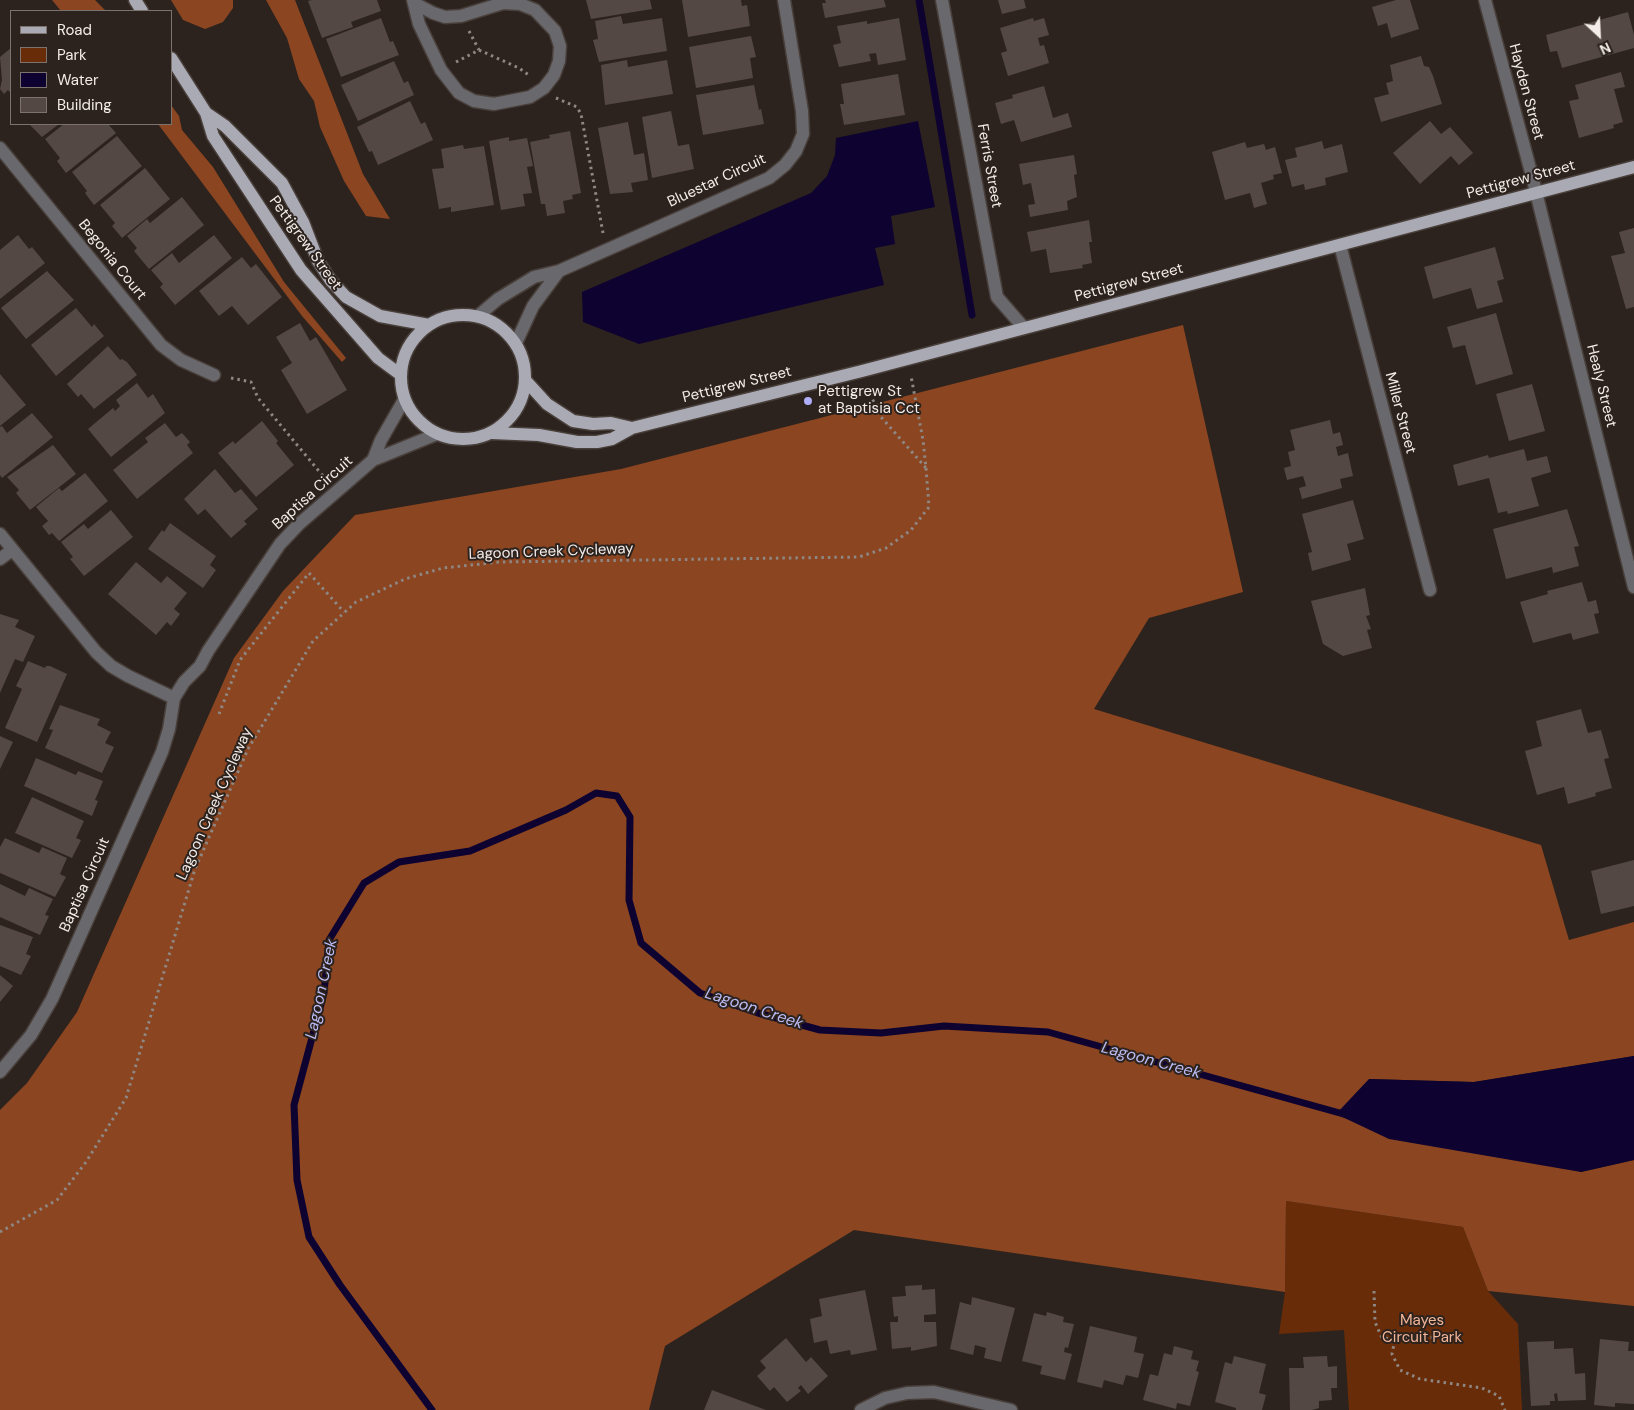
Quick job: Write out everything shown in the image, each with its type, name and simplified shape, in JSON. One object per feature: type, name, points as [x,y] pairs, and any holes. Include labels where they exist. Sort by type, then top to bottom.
[{"type":"main road","name":"Pettigrew Street","points":[[172,60],[206,113],[213,136],[301,270],[378,358],[401,375]]},
{"type":"main road","name":"Pettigrew Street","points":[[206,113],[225,126],[282,183],[297,209],[318,261],[331,281],[346,297],[380,316],[428,325]]},
{"type":"main road","name":"Pettigrew Street","points":[[492,433],[539,435],[578,442],[597,442],[612,439],[632,428],[1024,328],[1634,167]]},
{"type":"main road","points":[[461,314],[478,316],[493,322],[506,331],[516,343],[524,361],[526,381],[521,402],[510,420],[492,433],[474,439],[455,440],[437,434],[423,425],[412,414],[404,400],[401,375],[404,356],[414,339],[428,325],[444,318],[461,314]]},
{"type":"main road","name":"Pettigrew Street","points":[[526,381],[547,404],[573,420],[593,424],[611,423],[632,428]]},
{"type":"street","name":"Bluestar Circuit","points":[[478,316],[498,299],[534,277],[559,271],[607,248],[769,178],[785,165],[796,151],[803,134],[802,111],[784,0]]},
{"type":"street","name":"Ferris Street","points":[[942,0],[997,297],[1024,328]]},
{"type":"street","name":"Hayden Street","points":[[1485,0],[1536,193]]},
{"type":"street","points":[[414,1],[433,14],[445,17],[461,16],[503,2],[520,4],[535,10],[555,31],[560,46],[559,61],[554,75],[544,88],[530,97],[494,104],[474,101],[459,93],[441,70],[419,24],[414,1]]},
{"type":"street","name":"Begonia Court","points":[[0,148],[161,345],[181,360],[214,375]]},
{"type":"street","name":"Healy Street","points":[[1536,193],[1634,587]]},
{"type":"street","name":"Miller Street","points":[[1340,245],[1430,590]]},
{"type":"street","name":"Bluestar Circuit","points":[[516,343],[533,306],[559,271]]},
{"type":"street","name":"Baptisa Circuit","points":[[374,460],[381,440],[404,400]]},
{"type":"street","name":"Baptisa Circuit","points":[[0,1072],[31,1035],[52,999],[162,752],[169,729],[174,698],[184,682],[200,666],[208,650],[280,544],[374,460],[437,434]]},
{"type":"street","points":[[0,534],[104,659],[128,676],[174,698]]},
{"type":"street","points":[[0,559],[12,550]]},
{"type":"street","points":[[861,1410],[885,1398],[907,1393],[934,1392],[1011,1410]]},
{"type":"path","points":[[441,70],[479,50],[519,68],[555,97],[577,108],[581,114],[607,248]]},
{"type":"path","name":"Lagoon Creek Cycleway","points":[[0,1232],[57,1200],[86,1162],[126,1098],[195,869],[248,749],[313,641],[356,602],[405,579],[443,568],[490,563],[859,557],[886,548],[911,530],[929,507],[923,440],[907,358]]},
{"type":"path","points":[[862,370],[868,391],[881,416],[926,468]]},
{"type":"path","points":[[214,375],[251,382],[258,398],[323,476]]},
{"type":"path","points":[[219,714],[240,660],[309,573],[344,612]]},
{"type":"path","points":[[1374,1291],[1375,1322],[1382,1338],[1459,1336]]},
{"type":"path","points":[[1395,1339],[1392,1354],[1400,1370],[1420,1379],[1482,1388],[1499,1396],[1505,1410]]},
{"type":"green space","name":"Mayes Circuit Park","points":[[1286,1201],[1463,1227],[1488,1291],[1518,1324],[1522,1410],[1349,1410],[1344,1330],[1279,1334],[1285,1292]]},
{"type":"shaded area","points":[[52,0],[95,0],[105,10],[60,10]]},
{"type":"shaded area","points":[[171,0],[233,0],[233,8],[223,22],[205,29],[183,20]]},
{"type":"shaded area","points":[[266,0],[295,0],[363,174],[390,219],[366,216],[344,181],[320,127],[314,101],[299,79],[287,38]]},
{"type":"shaded area","points":[[172,106],[179,116],[182,130],[213,167],[284,282],[346,358],[342,362],[302,316],[159,125],[172,125]]},
{"type":"shaded area","points":[[1183,325],[1243,592],[1149,618],[1094,709],[1541,845],[1569,940],[1634,922],[1634,1056],[1474,1082],[1369,1079],[1581,1172],[1634,1160],[1634,1306],[1488,1291],[1463,1227],[1286,1201],[1285,1292],[854,1230],[665,1346],[649,1410],[0,1410],[0,1110],[27,1083],[77,1012],[234,658],[283,591],[355,515],[621,469]]},
{"type":"water","points":[[918,121],[935,207],[891,216],[895,244],[875,248],[884,285],[639,344],[583,322],[582,292],[811,193],[827,176],[835,155],[836,138]]},
{"type":"water","points":[[1634,1056],[1634,1160],[1581,1172],[1389,1139],[1336,1114],[1369,1079],[1474,1082]]},
{"type":"building","points":[[377,0],[381,11],[351,22],[353,27],[322,38],[308,1]]},
{"type":"building","points":[[586,0],[650,0],[652,9],[591,19]]},
{"type":"building","points":[[682,0],[741,0],[742,6],[747,5],[750,26],[688,37]]},
{"type":"building","points":[[825,0],[884,0],[886,7],[825,18],[822,3],[826,3]]},
{"type":"building","points":[[998,0],[1024,0],[1026,8],[1002,14]]},
{"type":"building","points":[[1396,0],[1410,0],[1419,29],[1391,38],[1387,23],[1378,26],[1372,7]]},
{"type":"building","points":[[1628,12],[1634,35],[1634,48],[1562,68],[1557,51],[1550,52],[1546,35]]},
{"type":"building","points":[[621,16],[623,24],[662,18],[667,51],[599,62],[593,40],[598,39],[595,21]]},
{"type":"building","points":[[381,18],[390,42],[393,41],[399,55],[341,77],[326,39]]},
{"type":"building","points":[[899,18],[906,60],[878,65],[876,53],[869,54],[871,61],[839,67],[833,45],[841,43],[837,26],[867,21],[867,24]]},
{"type":"building","points":[[1033,18],[1034,21],[1044,18],[1049,35],[1038,38],[1040,46],[1044,45],[1049,63],[1008,76],[1001,53],[1007,51],[1000,28]]},
{"type":"building","points":[[751,36],[756,57],[750,58],[753,78],[696,88],[689,47]]},
{"type":"building","points":[[10,49],[10,92],[8,90],[4,94],[0,89],[2,80],[0,57]]},
{"type":"building","points":[[1421,56],[1424,66],[1429,67],[1433,76],[1442,104],[1381,122],[1374,98],[1389,94],[1386,83],[1393,81],[1390,65]]},
{"type":"building","points":[[627,60],[628,67],[667,60],[673,94],[605,105],[601,65]]},
{"type":"building","points":[[394,61],[404,83],[408,81],[414,95],[358,121],[341,85]]},
{"type":"building","points":[[1621,72],[1625,87],[1614,89],[1623,122],[1613,125],[1614,128],[1579,138],[1569,101],[1579,99],[1575,85]]},
{"type":"building","points":[[898,74],[905,115],[844,125],[840,104],[844,104],[841,84]]},
{"type":"building","points":[[754,85],[764,124],[703,135],[696,95]]},
{"type":"building","points":[[1044,86],[1053,118],[1068,113],[1072,127],[1021,142],[1014,120],[1001,124],[995,103],[1013,98],[1012,95]]},
{"type":"building","points":[[410,101],[421,124],[425,122],[433,140],[378,165],[372,151],[369,152],[357,127]]},
{"type":"building","points":[[671,111],[678,146],[689,144],[694,169],[652,178],[642,117]]},
{"type":"building","points":[[1430,121],[1441,134],[1450,127],[1473,153],[1459,165],[1451,156],[1420,184],[1393,153]]},
{"type":"building","points":[[628,122],[634,155],[644,153],[648,180],[631,183],[633,192],[610,194],[598,128]]},
{"type":"building","points":[[30,125],[58,125],[42,137]]},
{"type":"building","points":[[63,125],[109,125],[116,133],[66,173],[57,161],[60,158],[45,139]]},
{"type":"building","points":[[570,131],[581,193],[572,195],[573,199],[563,201],[565,213],[547,216],[545,204],[541,204],[530,142],[550,138],[549,135]]},
{"type":"building","points":[[117,136],[142,166],[94,205],[85,193],[87,191],[72,172]]},
{"type":"building","points":[[509,137],[509,141],[527,138],[533,166],[527,167],[532,193],[523,194],[525,206],[501,210],[489,141]]},
{"type":"building","points":[[1322,141],[1324,149],[1342,144],[1348,172],[1325,178],[1326,185],[1305,190],[1304,184],[1292,187],[1285,160],[1297,157],[1295,148]]},
{"type":"building","points":[[1245,142],[1247,148],[1264,144],[1266,150],[1275,147],[1282,173],[1273,175],[1274,179],[1261,183],[1267,204],[1254,208],[1250,193],[1225,200],[1212,152]]},
{"type":"building","points":[[463,145],[464,149],[484,146],[494,205],[451,212],[451,207],[439,209],[432,169],[444,168],[441,149]]},
{"type":"building","points":[[1074,155],[1077,174],[1074,175],[1077,197],[1067,201],[1068,210],[1030,217],[1028,205],[1035,204],[1031,183],[1023,185],[1019,164]]},
{"type":"building","points":[[145,168],[170,199],[122,238],[112,226],[115,223],[100,205]]},
{"type":"building","points":[[182,197],[204,225],[149,269],[134,251],[137,248],[127,236],[147,219],[150,223]]},
{"type":"building","points":[[1089,220],[1092,242],[1089,242],[1092,263],[1082,265],[1083,268],[1050,273],[1046,249],[1031,252],[1027,232]]},
{"type":"building","points":[[1634,228],[1634,307],[1626,309],[1611,256],[1625,253],[1619,232]]},
{"type":"building","points":[[18,235],[29,249],[32,247],[45,263],[0,299],[0,250]]},
{"type":"building","points":[[214,235],[232,258],[175,305],[160,287],[163,284],[151,270],[172,253],[179,263]]},
{"type":"building","points":[[1495,247],[1504,279],[1497,281],[1503,302],[1477,309],[1471,288],[1433,299],[1424,267]]},
{"type":"building","points":[[242,257],[251,268],[256,264],[282,297],[248,325],[232,306],[219,316],[199,291]]},
{"type":"building","points":[[47,271],[74,300],[26,339],[1,308]]},
{"type":"building","points":[[76,308],[92,327],[94,324],[104,336],[56,376],[31,345]]},
{"type":"building","points":[[1496,313],[1513,374],[1476,385],[1465,345],[1453,348],[1447,327]]},
{"type":"building","points":[[300,323],[310,341],[316,337],[347,390],[307,414],[281,370],[292,363],[276,337]]},
{"type":"building","points":[[108,346],[120,360],[122,359],[127,362],[137,375],[94,409],[81,394],[78,397],[67,384]]},
{"type":"building","points":[[0,374],[26,405],[0,426]]},
{"type":"building","points":[[137,383],[148,398],[153,394],[165,413],[111,457],[88,429],[113,408],[115,411],[120,406],[116,400]]},
{"type":"building","points":[[1532,384],[1545,431],[1509,441],[1496,394]]},
{"type":"building","points":[[32,413],[53,437],[2,478],[0,475],[0,427],[2,426],[7,433]]},
{"type":"building","points":[[1330,420],[1333,434],[1340,432],[1343,445],[1336,447],[1338,456],[1348,453],[1353,476],[1340,479],[1342,488],[1302,499],[1299,488],[1306,486],[1303,476],[1287,480],[1284,468],[1291,466],[1288,452],[1295,450],[1290,430]]},
{"type":"building","points":[[262,421],[278,441],[276,443],[294,465],[256,497],[218,453],[233,441],[235,444]]},
{"type":"building","points":[[165,423],[176,437],[182,433],[190,442],[187,445],[193,453],[137,499],[113,470],[148,442],[145,438]]},
{"type":"building","points":[[53,445],[76,474],[30,510],[16,493],[19,490],[7,477]]},
{"type":"building","points":[[1524,449],[1527,461],[1547,456],[1551,472],[1531,478],[1539,506],[1508,514],[1507,511],[1498,513],[1489,478],[1458,486],[1453,465],[1488,455],[1489,458]]},
{"type":"building","points":[[215,469],[235,493],[241,489],[258,509],[244,521],[247,524],[231,538],[205,509],[198,515],[184,499]]},
{"type":"building","points":[[85,473],[108,501],[59,541],[52,533],[49,535],[42,526],[48,521],[36,507],[59,488],[62,491]]},
{"type":"building","points":[[1353,500],[1364,539],[1347,544],[1351,560],[1312,571],[1308,553],[1312,552],[1302,514]]},
{"type":"building","points":[[1567,509],[1579,546],[1574,547],[1579,566],[1553,573],[1552,567],[1506,579],[1493,529]]},
{"type":"building","points":[[111,510],[133,537],[84,576],[70,559],[73,557],[61,542],[84,524],[88,529]]},
{"type":"building","points":[[170,523],[216,556],[210,565],[216,570],[203,588],[148,549],[162,530],[164,532]]},
{"type":"building","points":[[136,562],[161,583],[167,576],[187,593],[174,609],[180,614],[171,626],[167,622],[156,635],[108,594]]},
{"type":"building","points":[[1582,582],[1588,602],[1596,600],[1599,613],[1594,614],[1599,633],[1573,640],[1571,633],[1533,643],[1520,602],[1548,594],[1547,591]]},
{"type":"building","points":[[1365,588],[1370,615],[1366,616],[1371,629],[1367,630],[1372,648],[1343,656],[1323,644],[1311,601]]},
{"type":"building","points":[[0,614],[19,620],[15,627],[35,636],[23,662],[15,659],[0,693]]},
{"type":"building","points":[[28,661],[45,668],[50,666],[67,674],[37,742],[5,728],[22,689],[16,686]]},
{"type":"building","points":[[60,705],[100,719],[97,725],[111,732],[105,743],[114,747],[102,773],[45,748],[53,730],[49,729]]},
{"type":"building","points":[[1581,709],[1588,733],[1601,730],[1609,758],[1604,759],[1612,788],[1595,793],[1596,796],[1568,804],[1564,787],[1537,795],[1525,751],[1542,746],[1536,721]]},
{"type":"building","points":[[0,736],[13,742],[0,769]]},
{"type":"building","points":[[36,758],[76,775],[78,771],[103,781],[95,800],[98,801],[92,816],[24,786]]},
{"type":"building","points":[[32,797],[84,821],[76,838],[81,840],[72,858],[15,833]]},
{"type":"building","points":[[5,838],[39,853],[42,847],[67,858],[60,874],[66,877],[55,897],[0,873],[0,847]]},
{"type":"building","points":[[1634,860],[1634,906],[1601,914],[1591,871]]},
{"type":"building","points":[[0,884],[25,896],[29,888],[53,899],[45,915],[49,916],[40,935],[0,917]]},
{"type":"building","points":[[0,925],[33,937],[26,954],[31,956],[21,975],[0,966]]},
{"type":"building","points":[[0,975],[13,986],[0,1002]]},
{"type":"building","points":[[922,1285],[922,1290],[935,1289],[936,1314],[924,1315],[924,1322],[936,1322],[937,1346],[911,1351],[911,1347],[892,1349],[890,1322],[898,1322],[898,1316],[894,1317],[892,1297],[906,1296],[905,1286]]},
{"type":"building","points":[[865,1290],[877,1350],[851,1355],[850,1350],[830,1354],[827,1340],[814,1343],[810,1319],[822,1316],[819,1299]]},
{"type":"building","points":[[972,1297],[1015,1308],[1001,1362],[984,1358],[986,1348],[975,1345],[973,1355],[950,1349],[960,1302],[971,1305]]},
{"type":"building","points":[[1047,1312],[1064,1317],[1063,1322],[1074,1324],[1068,1348],[1065,1347],[1064,1352],[1072,1354],[1065,1380],[1040,1374],[1042,1366],[1022,1361],[1034,1313],[1046,1316]]},
{"type":"building","points":[[1090,1326],[1137,1337],[1134,1352],[1144,1354],[1138,1378],[1126,1375],[1123,1385],[1104,1380],[1102,1388],[1077,1382]]},
{"type":"building","points":[[786,1338],[806,1362],[811,1357],[828,1376],[808,1394],[801,1385],[798,1388],[801,1391],[787,1402],[774,1387],[770,1391],[757,1376],[766,1368],[760,1361]]},
{"type":"building","points":[[1600,1339],[1629,1342],[1628,1351],[1634,1351],[1634,1404],[1615,1403],[1615,1407],[1594,1405]]},
{"type":"building","points":[[1554,1341],[1554,1349],[1573,1348],[1575,1374],[1585,1373],[1586,1400],[1558,1401],[1557,1393],[1554,1394],[1555,1401],[1550,1401],[1550,1405],[1531,1406],[1527,1342]]},
{"type":"building","points":[[1174,1346],[1193,1351],[1191,1359],[1199,1361],[1196,1371],[1199,1372],[1190,1406],[1177,1403],[1176,1409],[1143,1400],[1150,1374],[1158,1376],[1164,1353],[1172,1355]]},
{"type":"building","points":[[1234,1356],[1266,1364],[1259,1393],[1266,1395],[1262,1410],[1236,1410],[1236,1408],[1215,1402],[1225,1362],[1232,1364]]},
{"type":"building","points":[[1327,1356],[1328,1367],[1337,1366],[1337,1388],[1331,1388],[1332,1400],[1319,1401],[1319,1408],[1312,1410],[1290,1410],[1289,1368],[1304,1368],[1303,1357]]},
{"type":"building","points":[[712,1390],[766,1410],[704,1410]]},
{"type":"waterway","points":[[919,0],[972,315]]},
{"type":"waterway","name":"Lagoon Creek","points":[[432,1410],[340,1285],[309,1237],[297,1180],[294,1105],[324,993],[329,940],[364,883],[399,862],[470,851],[566,810],[596,793],[617,796],[630,817],[629,900],[641,943],[700,993],[758,1013],[820,1030],[881,1033],[944,1026],[1048,1032],[1347,1115]]},
{"type":"place","name":"Pettigrew St at Baptisia Cct","points":[[808,401]]}]
